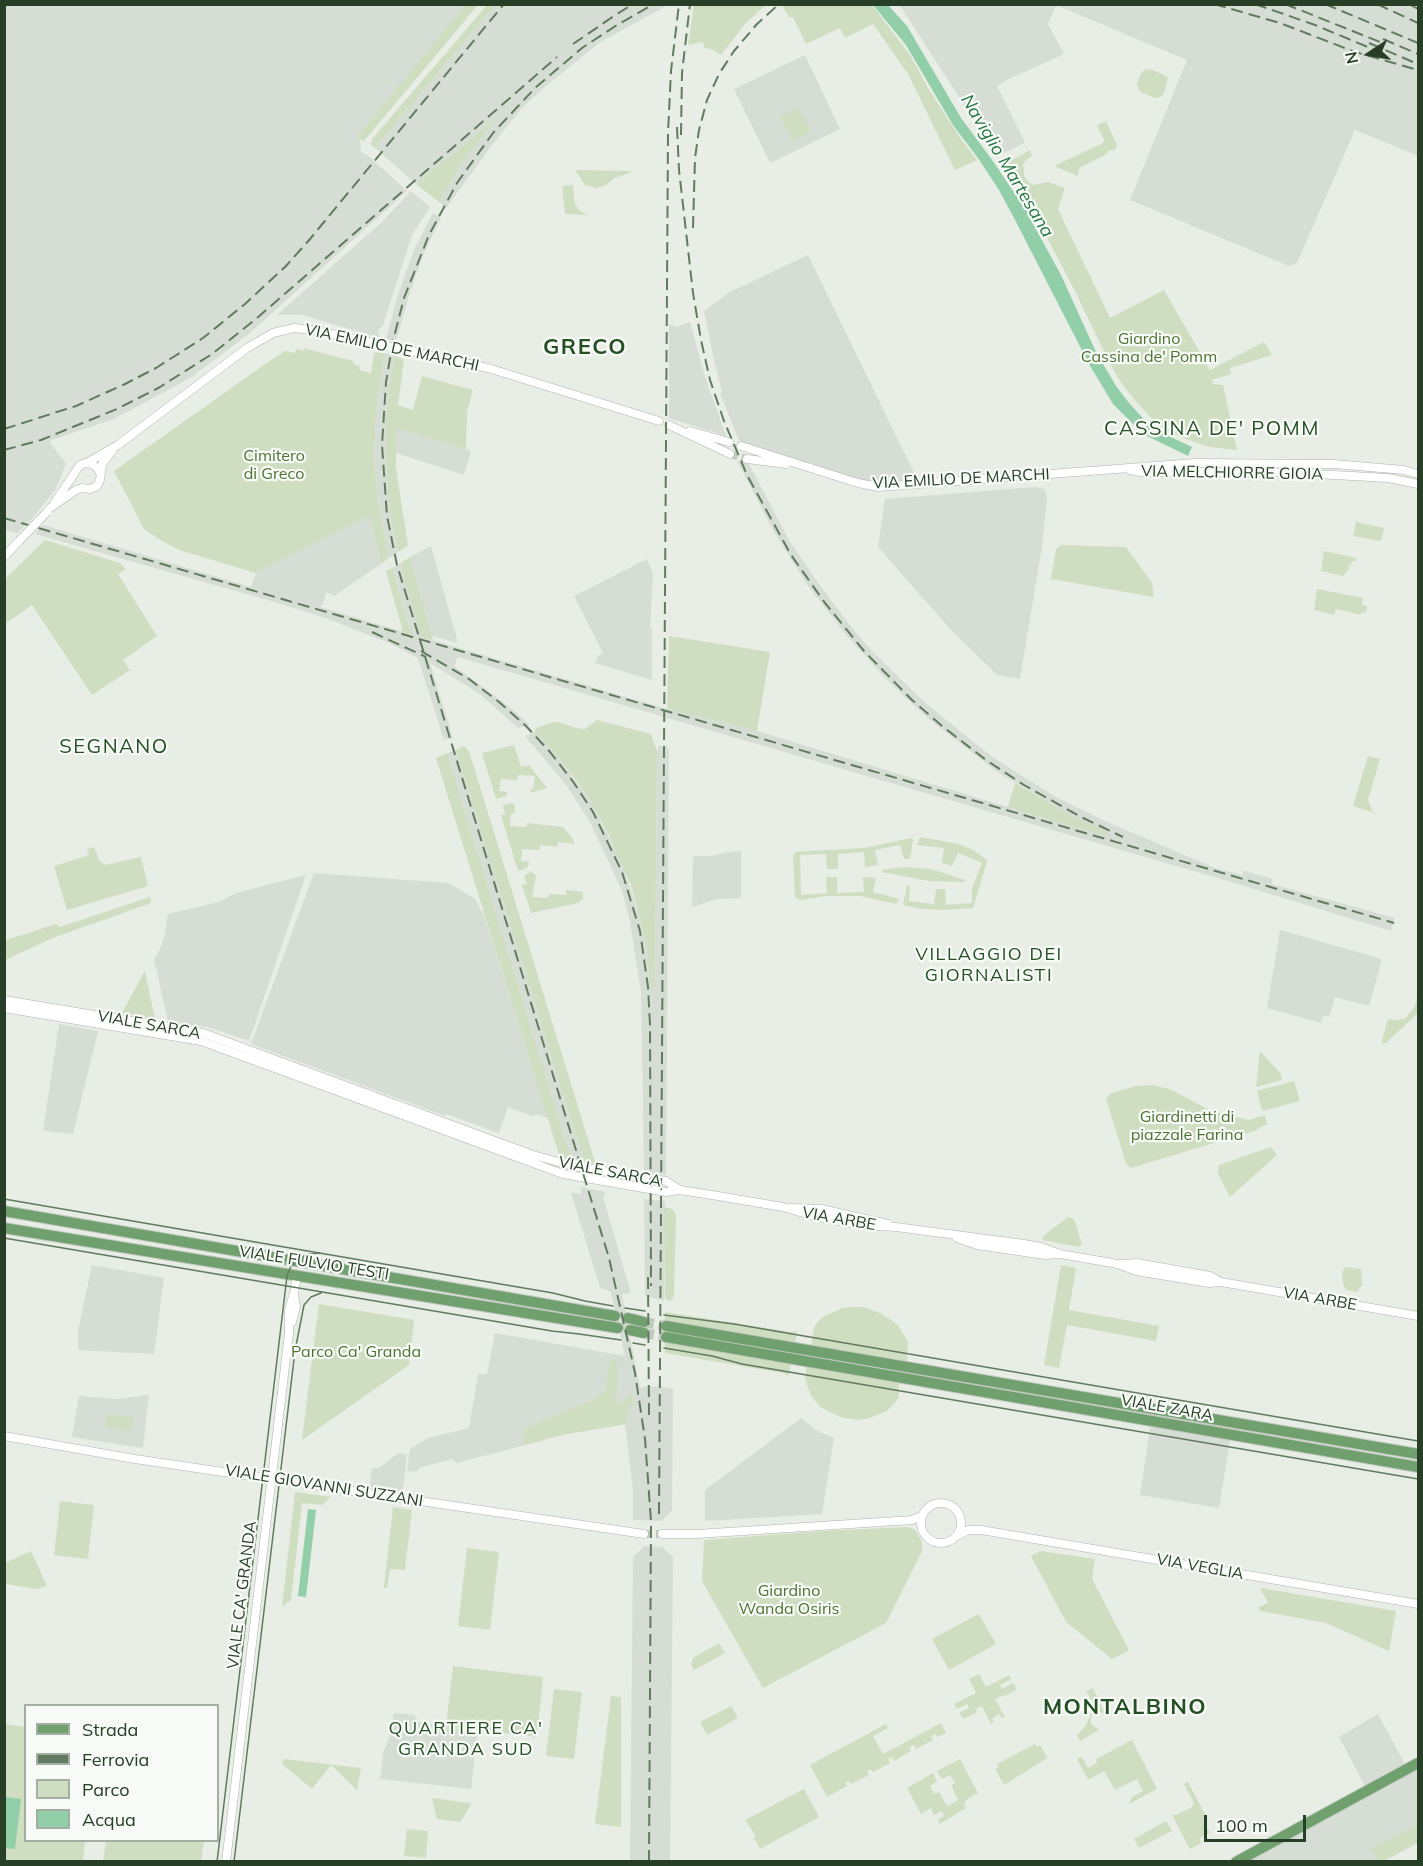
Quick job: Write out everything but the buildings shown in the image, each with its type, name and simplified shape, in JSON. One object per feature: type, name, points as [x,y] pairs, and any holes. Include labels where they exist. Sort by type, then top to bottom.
[{"type":"main road","name":"VIALE FULVIO TESTI","points":[[4,1211],[615,1316]]},
{"type":"main road","name":"VIALE FULVIO TESTI","points":[[4,1228],[618,1328]]},
{"type":"main road","name":"VIALE CA' GRANDA","points":[[297,1276],[299,1262]]},
{"type":"main road","points":[[628,1318],[644,1327],[630,1330]]},
{"type":"main road","points":[[666,1331],[802,1355]]},
{"type":"main road","name":"VIALE ZARA","points":[[802,1355],[911,1367],[1419,1454]]},
{"type":"main road","name":"VIALE ZARA","points":[[802,1355],[910,1379],[1419,1467]]},
{"type":"main road","points":[[1236,1862],[1419,1763]]},
{"type":"street","name":"VIA EMILIO DE MARCHI","points":[[49,510],[80,465],[118,444],[248,348],[273,333],[294,328],[313,330],[488,368],[659,422]]},
{"type":"street","points":[[729,442],[669,425],[730,454]]},
{"type":"street","name":"VIA EMILIO DE MARCHI","points":[[4,557],[49,510],[74,491],[94,488],[100,482],[104,460],[118,444]]},
{"type":"street","name":"VIA EMILIO DE MARCHI","points":[[741,446],[858,483],[880,487],[1124,469]]},
{"type":"street","name":"VIA EMILIO DE MARCHI","points":[[747,459],[800,465]]},
{"type":"street","points":[[87,463],[96,466],[100,474]]},
{"type":"street","name":"VIA MELCHIORRE GIOIA","points":[[1124,469],[1195,463],[1334,464],[1389,468],[1419,474]]},
{"type":"street","name":"VIA MELCHIORRE GIOIA","points":[[1124,469],[1140,472],[1266,472],[1354,476],[1388,478],[1419,484]]},
{"type":"street","points":[[75,473],[75,481],[82,488]]},
{"type":"street","name":"VIALE SARCA","points":[[4,1000],[203,1033],[533,1155],[573,1166],[666,1181],[680,1190]]},
{"type":"street","name":"VIALE SARCA","points":[[4,1008],[201,1041],[563,1174],[666,1192],[680,1190]]},
{"type":"street","name":"VIA ARBE","points":[[680,1190],[783,1207],[831,1220],[861,1225],[896,1227],[1032,1245],[1060,1254],[1118,1264],[1136,1271],[1209,1283],[1221,1282],[1419,1316]]},
{"type":"street","name":"VIALE CA' GRANDA","points":[[226,1862],[289,1333],[289,1310],[297,1276]]},
{"type":"street","name":"VIALE GIOVANNI SUZZANI","points":[[4,1436],[135,1459],[644,1534]]},
{"type":"street","points":[[912,1520],[921,1526],[926,1536],[935,1542],[945,1542],[956,1536],[960,1526],[958,1514],[949,1505],[941,1503],[928,1508],[922,1516],[921,1526]]},
{"type":"street","name":"VIA VEGLIA","points":[[958,1514],[966,1524],[981,1530]]},
{"type":"street","points":[[662,1534],[680,1535],[912,1520],[922,1516]]},
{"type":"street","name":"VIA VEGLIA","points":[[956,1536],[965,1530],[981,1530],[1419,1604]]},
{"type":"shaded area","points":[[899,4],[1418,5],[1418,156],[1355,130],[1297,263],[1289,266],[1130,200],[1187,60],[1056,5],[1048,24],[1064,54],[997,86],[1025,143],[997,156]]},
{"type":"shaded area","points":[[4,5],[466,5],[357,137],[360,139],[361,152],[370,157],[407,191],[250,333],[190,378],[114,419],[49,441],[66,464],[55,490],[17,533],[4,530]]},
{"type":"shaded area","points":[[495,5],[668,5],[599,43],[523,107],[446,208],[439,202],[460,166],[493,121],[416,184],[375,148]]},
{"type":"shaded area","points":[[805,55],[840,129],[770,163],[734,89]]},
{"type":"shaded area","points":[[411,191],[430,207],[412,235],[383,325],[378,331],[380,338],[303,315],[277,315],[383,221]]},
{"type":"shaded area","points":[[433,213],[441,218],[423,255],[396,341],[386,339],[414,250]]},
{"type":"shaded area","points":[[808,255],[919,483],[878,486],[741,445],[720,393],[722,392],[704,311],[730,292]]},
{"type":"shaded area","points":[[690,322],[706,380],[726,436],[669,418],[669,324],[677,327]]},
{"type":"shaded area","points":[[384,353],[394,355],[386,414],[386,455],[388,500],[398,552],[389,558],[378,501],[374,456],[376,413]]},
{"type":"shaded area","points":[[396,427],[471,451],[464,475],[396,453]]},
{"type":"shaded area","points":[[737,461],[749,464],[789,540],[852,628],[922,700],[1000,762],[1056,797],[1105,821],[1215,868],[1242,875],[1245,871],[1273,879],[1272,884],[1395,918],[1391,931],[1238,884],[458,657],[454,666],[506,704],[530,725],[518,728],[480,694],[430,663],[453,738],[444,740],[418,658],[391,644],[328,619],[278,603],[35,534],[43,525],[251,587],[256,573],[370,516],[381,564],[334,596],[326,592],[320,607],[411,634],[392,568],[400,564],[422,637],[667,709],[757,731],[1039,816],[1070,815],[996,771],[930,720],[890,683],[847,636],[808,586],[774,532]]},
{"type":"shaded area","points":[[1035,487],[1044,489],[1047,496],[1042,547],[1020,679],[997,675],[951,630],[878,547],[885,499]]},
{"type":"shaded area","points":[[431,546],[458,643],[432,636],[410,557]]},
{"type":"shaded area","points":[[647,559],[653,574],[650,627],[652,628],[652,680],[595,663],[598,656],[603,653],[574,596]]},
{"type":"shaded area","points":[[535,732],[556,754],[592,803],[621,861],[647,947],[652,986],[655,986],[657,751],[659,746],[667,746],[669,751],[666,1175],[644,1172],[641,992],[630,922],[622,891],[590,822],[567,786],[525,736]]},
{"type":"shaded area","points":[[456,750],[584,1161],[571,1159],[447,753]]},
{"type":"shaded area","points":[[741,851],[741,898],[717,899],[692,907],[693,856],[711,856]]},
{"type":"shaded area","points":[[314,873],[448,883],[474,898],[484,915],[548,1118],[536,1114],[532,1116],[508,1107],[499,1133],[446,1114],[445,1116],[251,1044]]},
{"type":"shaded area","points":[[306,875],[249,1041],[208,1027],[168,1022],[154,959],[164,938],[168,914],[219,902],[236,893]]},
{"type":"shaded area","points":[[1280,930],[1382,959],[1369,1006],[1335,997],[1329,1017],[1323,1015],[1321,1023],[1267,1008]]},
{"type":"shaded area","points":[[59,1024],[98,1031],[73,1134],[43,1131]]},
{"type":"shaded area","points":[[580,1187],[606,1192],[603,1197],[631,1293],[622,1294],[640,1388],[645,1386],[673,1388],[672,1510],[662,1521],[633,1520],[633,1490],[625,1424],[627,1424],[629,1407],[634,1403],[632,1396],[617,1404],[615,1399],[618,1383],[611,1359],[605,1392],[592,1400],[525,1428],[522,1446],[456,1463],[452,1459],[419,1468],[416,1472],[407,1471],[410,1449],[428,1438],[469,1428],[478,1374],[487,1374],[495,1333],[625,1356],[611,1292],[600,1288],[571,1193],[582,1194]]},
{"type":"shaded area","points":[[644,1199],[665,1201],[664,1301],[645,1296]]},
{"type":"shaded area","points":[[92,1265],[164,1278],[154,1354],[78,1350],[78,1331]]},
{"type":"shaded area","points":[[149,1395],[143,1448],[72,1437],[79,1396],[118,1399]]},
{"type":"shaded area","points":[[801,1418],[816,1430],[834,1438],[822,1514],[705,1521],[705,1490]]},
{"type":"shaded area","points":[[1151,1422],[1231,1435],[1219,1508],[1140,1495]]},
{"type":"shaded area","points":[[398,1453],[407,1454],[402,1497],[369,1492],[372,1468],[379,1468]]},
{"type":"shaded area","points":[[644,1546],[662,1547],[673,1557],[670,1861],[630,1861],[633,1557]]},
{"type":"shaded area","points":[[394,1713],[414,1715],[420,1723],[478,1730],[471,1789],[380,1779],[383,1753],[390,1736]]},
{"type":"shaded area","points":[[1378,1714],[1407,1768],[1367,1790],[1339,1737]]},
{"type":"shaded area","points":[[1418,1765],[1418,1843],[1385,1861],[1240,1862]]},
{"type":"green space","points":[[466,4],[478,5],[364,141],[357,137]]},
{"type":"green space","points":[[488,4],[495,5],[375,148],[371,145],[372,139]]},
{"type":"green space","points":[[694,4],[766,5],[746,23],[721,55],[704,47],[703,42],[688,45]]},
{"type":"green space","points":[[787,5],[872,5],[910,55],[928,88],[977,160],[955,170],[908,74],[873,24],[845,38],[840,28],[806,44],[793,17],[789,17],[783,7]]},
{"type":"green space","points":[[1150,69],[1168,78],[1161,97],[1155,98],[1138,89],[1137,83],[1141,73]]},
{"type":"green space","points":[[799,108],[811,132],[792,141],[780,117]]},
{"type":"green space","points":[[495,119],[460,166],[439,202],[416,184]]},
{"type":"green space","points":[[1106,121],[1117,145],[1114,151],[1109,150],[1107,154],[1079,168],[1078,176],[1054,166],[1105,142],[1097,125]]},
{"type":"green space","name":"Giardino Cassina de' Pomm","points":[[1030,150],[1032,156],[1023,165],[1025,178],[1032,185],[1048,182],[1065,188],[1058,209],[1110,318],[1164,290],[1210,370],[1264,342],[1272,355],[1230,368],[1231,374],[1212,380],[1213,384],[1223,385],[1237,450],[1210,447],[1183,438],[1159,426],[1122,384],[1042,228],[1034,207],[1003,165]]},
{"type":"green space","points":[[575,170],[632,171],[614,178],[605,186],[596,188],[585,185]]},
{"type":"green space","points":[[573,185],[575,204],[587,215],[565,214],[562,186]]},
{"type":"green space","name":"Cimitero di Greco","points":[[304,348],[353,361],[354,364],[360,366],[359,370],[371,373],[374,354],[384,353],[376,413],[374,456],[378,501],[389,558],[381,564],[370,516],[256,573],[179,550],[144,529],[114,471],[268,362],[285,351],[295,353],[296,349],[303,351]]},
{"type":"green space","points":[[394,355],[404,360],[398,405],[413,410],[422,376],[473,390],[467,412],[466,449],[396,428],[396,468],[408,546],[398,552],[388,500],[386,455],[386,414]]},
{"type":"green space","points":[[1356,522],[1384,528],[1381,541],[1353,536]]},
{"type":"green space","points":[[45,540],[120,563],[126,569],[118,574],[157,636],[123,660],[130,670],[92,695],[32,605],[5,624],[5,579]]},
{"type":"green space","points":[[1061,545],[1126,547],[1152,583],[1154,597],[1051,579],[1056,549]]},
{"type":"green space","points":[[1324,551],[1356,558],[1356,561],[1352,561],[1343,576],[1321,571]]},
{"type":"green space","points":[[410,557],[433,640],[421,637],[400,564]]},
{"type":"green space","points":[[392,568],[411,634],[403,632],[386,571]]},
{"type":"green space","points":[[1317,589],[1363,598],[1362,605],[1367,606],[1366,613],[1361,612],[1361,615],[1336,609],[1334,615],[1314,610]]},
{"type":"green space","points":[[669,636],[770,652],[757,731],[667,709]]},
{"type":"green space","points":[[597,720],[651,734],[657,751],[655,986],[651,986],[647,947],[632,888],[608,833],[592,803],[576,780],[535,732],[536,728],[554,722],[585,729]]},
{"type":"green space","points":[[514,745],[521,767],[529,765],[547,788],[531,793],[530,789],[533,789],[535,776],[518,775],[517,780],[501,779],[499,791],[507,792],[507,796],[496,799],[482,753]]},
{"type":"green space","points":[[464,746],[469,751],[595,1162],[593,1164],[584,1161],[456,750]]},
{"type":"green space","points":[[447,753],[571,1159],[560,1158],[436,758]]},
{"type":"green space","points":[[1368,756],[1380,759],[1368,800],[1372,811],[1377,814],[1353,806]]},
{"type":"green space","points":[[1015,783],[1070,815],[1107,832],[1106,836],[1008,807]]},
{"type":"green space","points":[[513,803],[514,814],[511,814],[510,826],[526,827],[527,823],[563,827],[573,839],[574,844],[558,842],[557,847],[540,845],[540,850],[522,849],[521,861],[529,862],[529,864],[527,868],[518,871],[501,815],[505,814],[503,805]]},
{"type":"green space","points":[[920,837],[959,844],[986,859],[973,908],[942,910],[903,905],[907,886],[910,886],[909,901],[934,904],[936,889],[945,889],[946,905],[972,903],[972,888],[982,863],[958,853],[952,866],[942,863],[944,848],[917,845]]},
{"type":"green space","points":[[911,838],[913,840],[910,859],[904,859],[900,845],[875,850],[878,865],[865,867],[864,852],[838,854],[838,869],[827,869],[826,854],[800,855],[801,895],[827,893],[826,877],[837,877],[837,893],[864,892],[863,877],[876,878],[873,892],[899,899],[896,904],[860,896],[827,896],[800,900],[795,897],[793,855],[796,852],[864,848]]},
{"type":"green space","points":[[94,847],[99,860],[105,865],[141,857],[148,886],[67,910],[54,866],[89,855],[87,849]]},
{"type":"green space","points":[[904,867],[931,869],[965,880],[964,882],[929,881],[882,872],[882,870]]},
{"type":"green space","points":[[532,872],[536,876],[532,897],[548,898],[549,894],[566,895],[566,890],[583,892],[583,899],[578,903],[531,913],[522,885],[527,884],[524,875]]},
{"type":"green space","points":[[150,897],[151,903],[53,938],[5,960],[6,940],[56,924],[60,927]]},
{"type":"green space","points":[[145,971],[155,1019],[122,1013]]},
{"type":"green space","points":[[1418,995],[1418,1013],[1383,1044],[1388,1019],[1405,1019],[1415,1006]]},
{"type":"green space","points":[[1260,1051],[1281,1074],[1282,1080],[1256,1087]]},
{"type":"green space","points":[[1294,1081],[1300,1101],[1262,1111],[1257,1091]]},
{"type":"green space","name":"Giardinetti di piazzale Farina","points":[[1153,1085],[1172,1090],[1211,1111],[1249,1120],[1265,1115],[1267,1124],[1254,1131],[1131,1168],[1125,1160],[1106,1099],[1110,1094],[1135,1086]]},
{"type":"green space","points":[[1271,1147],[1277,1155],[1230,1197],[1218,1174],[1219,1165]]},
{"type":"green space","points":[[664,1207],[672,1209],[676,1215],[674,1296],[670,1301],[665,1299]]},
{"type":"green space","points":[[1068,1217],[1074,1219],[1082,1244],[1079,1247],[1043,1240],[1043,1236]]},
{"type":"green space","points":[[1061,1265],[1076,1268],[1069,1310],[1159,1326],[1156,1341],[1067,1325],[1059,1368],[1044,1365]]},
{"type":"green space","points":[[1345,1267],[1361,1269],[1362,1285],[1357,1292],[1346,1290],[1342,1273]]},
{"type":"green space","name":"Parco Ca' Granda","points":[[319,1304],[414,1320],[409,1365],[302,1440]]},
{"type":"green space","points":[[864,1307],[882,1314],[898,1325],[908,1342],[907,1361],[811,1346],[814,1327],[821,1318],[842,1308]]},
{"type":"green space","points":[[665,1312],[791,1332],[797,1331],[795,1345],[665,1322]]},
{"type":"green space","points":[[665,1342],[791,1362],[789,1376],[783,1373],[665,1353]]},
{"type":"green space","points":[[610,1359],[617,1361],[618,1383],[615,1399],[617,1404],[632,1395],[634,1404],[629,1407],[627,1424],[562,1435],[522,1446],[525,1428],[592,1400],[605,1392]]},
{"type":"green space","points":[[807,1365],[899,1382],[899,1398],[887,1411],[870,1418],[858,1420],[840,1417],[820,1407],[811,1396],[805,1379]]},
{"type":"green space","points":[[107,1414],[133,1417],[131,1431],[105,1427]]},
{"type":"green space","points":[[295,1492],[331,1497],[322,1505],[302,1503],[291,1600],[282,1607]]},
{"type":"green space","points":[[60,1501],[94,1505],[88,1559],[54,1555]]},
{"type":"green space","points":[[393,1507],[412,1510],[405,1570],[390,1569],[387,1588],[384,1588]]},
{"type":"green space","name":"Giardino Wanda Osiris","points":[[908,1527],[915,1530],[922,1542],[922,1551],[886,1623],[763,1688],[702,1581],[704,1540]]},
{"type":"green space","points":[[467,1548],[499,1552],[490,1630],[458,1626]]},
{"type":"green space","points":[[31,1551],[47,1586],[37,1589],[5,1584],[5,1563]]},
{"type":"green space","points":[[1041,1551],[1095,1559],[1092,1579],[1129,1650],[1112,1659],[1066,1622],[1031,1556]]},
{"type":"green space","points":[[1260,1588],[1396,1611],[1389,1651],[1326,1623],[1260,1611],[1258,1607],[1268,1603]]},
{"type":"green space","points":[[979,1614],[996,1644],[949,1670],[932,1639]]},
{"type":"green space","points":[[719,1643],[725,1653],[694,1670],[691,1665],[693,1658]]},
{"type":"green space","points":[[453,1666],[543,1677],[537,1737],[446,1726]]},
{"type":"green space","points":[[979,1674],[986,1687],[1009,1675],[1011,1679],[1000,1685],[1002,1689],[1013,1683],[1016,1688],[1015,1691],[995,1699],[1005,1717],[1002,1718],[999,1714],[992,1718],[994,1722],[991,1724],[982,1706],[976,1709],[977,1712],[964,1719],[959,1713],[969,1708],[967,1704],[957,1709],[954,1704],[976,1693],[969,1679]]},
{"type":"green space","points":[[1093,1688],[1106,1715],[1100,1712],[1091,1717],[1091,1724],[1099,1730],[1080,1741],[1077,1735],[1084,1728],[1095,1707],[1086,1691]]},
{"type":"green space","points":[[554,1689],[582,1692],[574,1759],[546,1756]]},
{"type":"green space","points":[[611,1696],[621,1697],[621,1827],[595,1824]]},
{"type":"green space","points":[[731,1706],[738,1718],[707,1735],[700,1722]]},
{"type":"green space","points":[[941,1723],[946,1733],[938,1737],[935,1734],[931,1736],[933,1740],[916,1749],[914,1745],[910,1747],[911,1751],[894,1761],[892,1757],[888,1759],[890,1763],[873,1772],[871,1769],[867,1771],[869,1775],[851,1784],[849,1781],[845,1783],[847,1786],[827,1797],[810,1765],[886,1724],[888,1728],[873,1736],[883,1754]]},
{"type":"green space","points":[[5,1724],[24,1727],[24,1842],[85,1842],[83,1861],[5,1862]]},
{"type":"green space","points":[[1132,1740],[1157,1789],[1129,1804],[1132,1797],[1143,1791],[1137,1779],[1115,1790],[1104,1771],[1088,1780],[1077,1759],[1082,1757],[1088,1768],[1097,1763],[1096,1759]]},
{"type":"green space","points":[[1035,1744],[1036,1747],[1040,1745],[1047,1758],[1004,1785],[995,1769],[999,1767],[997,1764]]},
{"type":"green space","points":[[284,1759],[361,1768],[357,1790],[331,1765],[312,1789],[282,1764]]},
{"type":"green space","points":[[960,1759],[978,1793],[966,1800],[964,1805],[966,1808],[940,1824],[938,1820],[944,1816],[942,1811],[934,1815],[931,1808],[921,1814],[907,1788],[933,1773],[937,1781],[930,1786],[934,1794],[939,1792],[947,1806],[958,1800],[951,1785],[955,1783],[950,1775],[942,1779],[937,1771]]},
{"type":"green space","points":[[1188,1782],[1206,1816],[1203,1821],[1210,1833],[1200,1838],[1201,1843],[1190,1849],[1172,1815],[1192,1807],[1194,1803],[1184,1784]]},
{"type":"green space","points":[[804,1789],[819,1817],[760,1849],[753,1839],[756,1837],[745,1820]]},
{"type":"green space","points":[[433,1798],[471,1805],[460,1822],[437,1819]]},
{"type":"green space","points":[[1166,1821],[1172,1831],[1139,1848],[1134,1839]]},
{"type":"green space","points":[[1418,1824],[1418,1842],[1378,1861],[1371,1849]]},
{"type":"green space","points":[[407,1829],[428,1831],[426,1858],[404,1856]]},
{"type":"green space","points":[[106,1842],[204,1842],[201,1861],[103,1861]]},
{"type":"water","points":[[873,5],[888,5],[907,26],[961,118],[1023,206],[1026,204],[1030,209],[1032,222],[1061,275],[1096,352],[1116,386],[1152,428],[1192,447],[1188,456],[1143,434],[1113,404],[1089,364],[999,190],[953,125],[906,45]]},
{"type":"water","points":[[308,1509],[316,1510],[306,1597],[298,1596]]},
{"type":"water","points":[[5,1797],[21,1799],[15,1849],[5,1848]]},
{"type":"tunnel","points":[[730,454],[747,459]]},
{"type":"tunnel","points":[[644,1322],[666,1326]]},
{"type":"tunnel","points":[[644,1333],[666,1337]]},
{"type":"tunnel","points":[[644,1534],[662,1534]]},
{"type":"tram line","points":[[4,1199],[553,1293],[613,1306]]},
{"type":"tram line","points":[[4,1238],[552,1331],[621,1340]]},
{"type":"tram line","points":[[217,1862],[287,1276],[291,1266],[298,1259],[308,1254],[320,1253]]},
{"type":"tram line","points":[[234,1862],[295,1351],[304,1305],[311,1297],[321,1293]]},
{"type":"tram line","points":[[625,1308],[645,1311]]},
{"type":"tram line","points":[[664,1315],[734,1324],[1418,1441]]},
{"type":"tram line","points":[[633,1343],[645,1345]]},
{"type":"tram line","points":[[664,1348],[712,1356],[742,1364],[1418,1479]]},
{"type":"railway","points":[[4,429],[76,406],[156,368],[203,338],[245,304],[286,266],[310,239],[504,4]]},
{"type":"railway","points":[[573,44],[633,4]]},
{"type":"railway","points":[[649,1862],[651,1521],[645,1439],[635,1373],[609,1258],[397,565],[387,516],[382,445],[386,382],[404,298],[429,235],[457,183],[493,133],[535,88],[582,48],[654,4]]},
{"type":"railway","points":[[659,1514],[668,133],[671,71],[679,4]]},
{"type":"railway","points":[[681,135],[682,73],[690,4]]},
{"type":"railway","points":[[693,228],[695,158],[707,100],[719,74],[734,51],[757,24],[779,4]]},
{"type":"railway","points":[[1214,4],[1280,23],[1355,52],[1418,70]]},
{"type":"railway","points":[[1255,4],[1315,25],[1375,50]]},
{"type":"railway","points":[[1285,4],[1380,42]]},
{"type":"railway","points":[[1325,4],[1418,43]]},
{"type":"railway","points":[[1377,4],[1418,23]]},
{"type":"railway","points":[[1409,4],[1418,9]]},
{"type":"railway","points":[[1383,39],[1418,54]]},
{"type":"railway","points":[[1369,43],[1413,62]]},
{"type":"railway","points":[[4,450],[41,440],[117,409],[160,387],[212,354],[257,318],[557,57]]},
{"type":"railway","points":[[677,127],[679,170],[693,293],[710,380],[724,421],[747,475],[791,555],[825,603],[864,651],[912,700],[942,726],[986,760],[1024,785],[1081,817],[1123,837]]},
{"type":"railway","points":[[4,518],[1394,923]]},
{"type":"railway","points":[[372,632],[426,657]]},
{"type":"railway","points":[[421,651],[469,679],[499,702],[550,752],[593,812],[622,872],[640,931],[648,987],[651,1286]]},
{"type":"railway","points":[[648,1277],[649,1415]]},
{"type":"district","name":"GRECO","points":[[585,347]]},
{"type":"district","name":"CASSINA DE' POMM","points":[[1212,429]]},
{"type":"district","name":"SEGNANO","points":[[114,747]]},
{"type":"district","name":"VILLAGGIO DEI GIORNALISTI","points":[[989,965]]},
{"type":"district","name":"MONTALBINO","points":[[1125,1707]]},
{"type":"district","name":"QUARTIERE CA' GRANDA SUD","points":[[466,1739]]},
{"type":"water label","name":"Naviglio Martesana","points":[[1007,166]]}]
